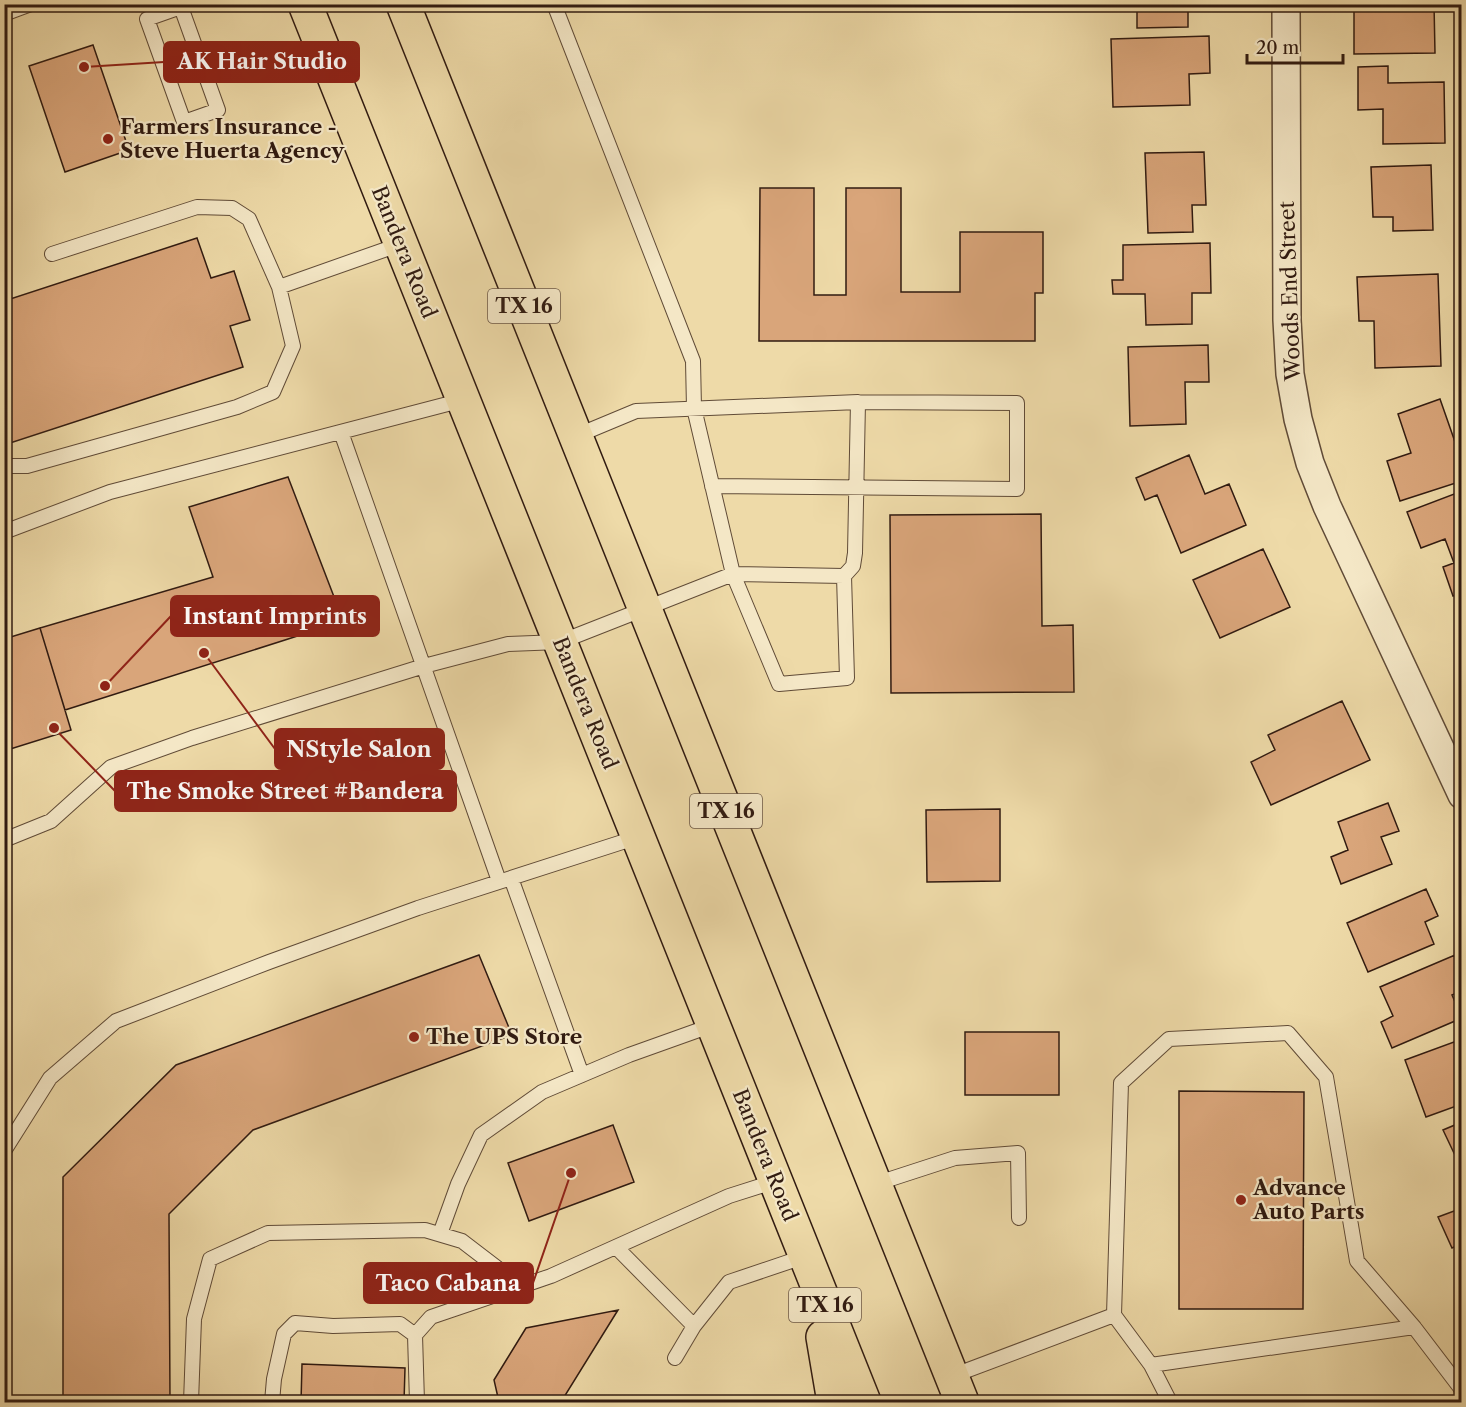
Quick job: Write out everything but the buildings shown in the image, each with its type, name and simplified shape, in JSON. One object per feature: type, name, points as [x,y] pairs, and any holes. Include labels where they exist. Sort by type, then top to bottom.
[{"type":"main road","name":"Bandera Road","points":[[305,4],[864,1402]]},
{"type":"main road","name":"TX 16","points":[[403,4],[957,1389]]},
{"type":"main road","points":[[808,1261],[834,1402]]},
{"type":"street","name":"Woods End Street","points":[[1286,4],[1287,320],[1290,374],[1298,419],[1310,463],[1327,506],[1461,795]]},
{"type":"lane","points":[[4,14],[31,4]]},
{"type":"lane","points":[[554,4],[693,362],[694,408],[733,574],[778,684],[847,678],[844,576],[853,566],[855,553],[858,402]]},
{"type":"lane","points":[[184,6],[218,110],[184,122],[147,19],[184,6]]},
{"type":"lane","points":[[4,466],[27,466],[237,407],[273,392],[293,346],[279,287],[249,219],[232,208],[197,207],[52,254]]},
{"type":"lane","points":[[279,287],[401,244]]},
{"type":"lane","points":[[4,532],[110,492],[463,400]]},
{"type":"lane","points":[[576,436],[636,411],[858,402],[1017,403],[1017,489],[712,486]]},
{"type":"lane","points":[[341,432],[424,666],[582,1075]]},
{"type":"lane","points":[[4,840],[51,821],[111,766],[192,738],[424,666],[508,644],[560,642],[733,574],[844,576]]},
{"type":"lane","points":[[4,1151],[50,1078],[116,1020],[418,908],[638,836]]},
{"type":"lane","points":[[440,1234],[458,1184],[481,1135],[542,1092],[629,1055],[713,1025]]},
{"type":"lane","points":[[1170,1402],[1151,1365],[1114,1315],[1121,1083],[1169,1039],[1288,1033],[1326,1077],[1357,1261],[1414,1327],[1461,1390]]},
{"type":"lane","points":[[875,1184],[955,1158],[1018,1153],[1019,1218]]},
{"type":"lane","points":[[417,1402],[415,1335],[431,1317],[551,1276],[729,1196],[776,1181]]},
{"type":"lane","points":[[191,1402],[194,1319],[210,1258],[268,1233],[425,1230],[462,1241],[496,1266],[519,1287]]},
{"type":"lane","points":[[616,1247],[694,1326]]},
{"type":"lane","points":[[675,1358],[694,1326],[729,1282],[808,1261]]},
{"type":"lane","points":[[957,1389],[1114,1315]]},
{"type":"lane","points":[[272,1402],[274,1379],[284,1334],[296,1323],[333,1326],[400,1324],[415,1335]]},
{"type":"lane","points":[[1151,1365],[1414,1327]]},
{"type":"place","name":"AK Hair Studio","points":[[84,67]]},
{"type":"place","name":"Farmers Insurance - Steve Huerta Agency","points":[[108,139]]},
{"type":"place","name":"NStyle Salon","points":[[204,653]]},
{"type":"place","name":"Instant Imprints","points":[[105,686]]},
{"type":"place","name":"The Smoke Street #Bandera","points":[[54,728]]},
{"type":"place","name":"The UPS Store","points":[[414,1037]]},
{"type":"place","name":"Taco Cabana","points":[[571,1173]]},
{"type":"place","name":"Advance Auto Parts","points":[[1241,1200]]}]
